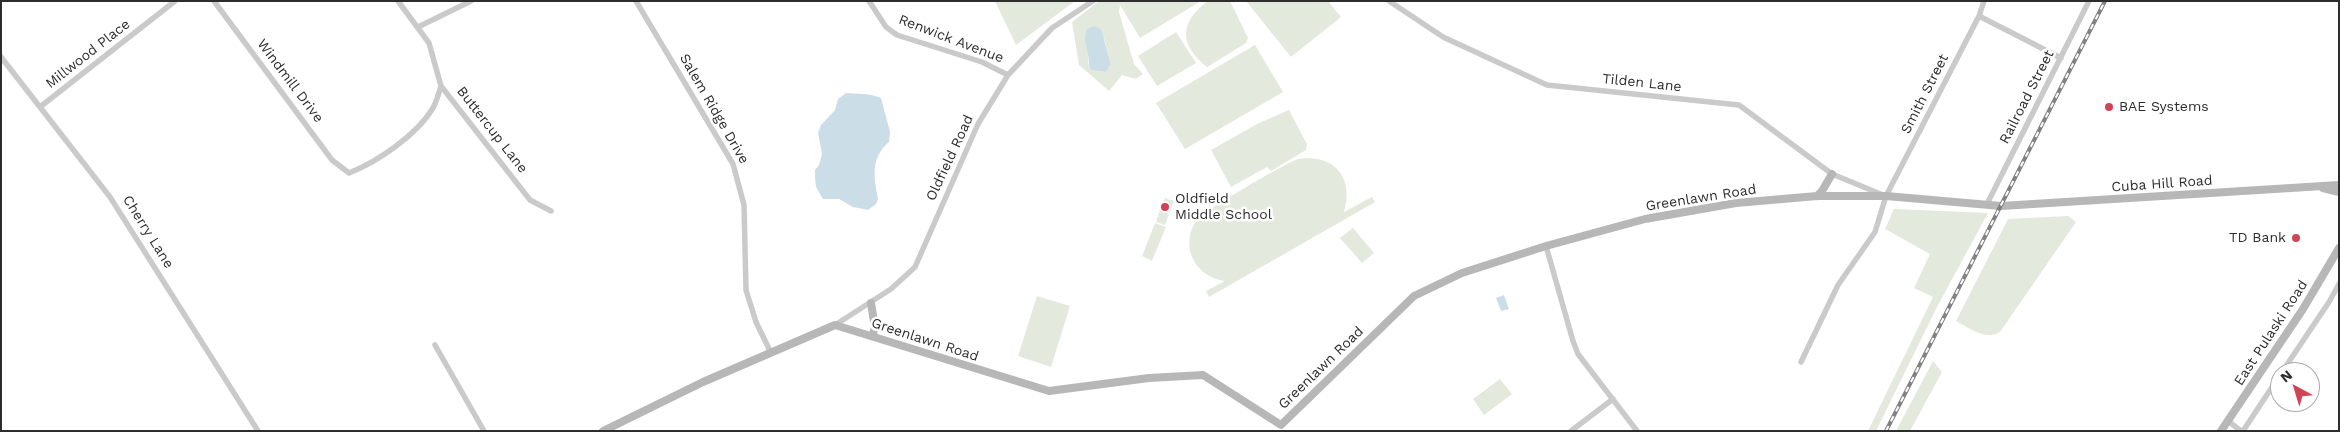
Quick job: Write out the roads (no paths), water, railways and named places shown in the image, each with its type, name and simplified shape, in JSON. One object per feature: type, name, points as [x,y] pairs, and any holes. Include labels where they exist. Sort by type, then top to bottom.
[{"type":"main road","points":[[1817,196],[1832,174]]},
{"type":"main road","name":"Cuba Hill Road","points":[[1987,204],[2001,206],[2316,186],[2337,183]]},
{"type":"main road","points":[[2316,186],[2339,192]]},
{"type":"main road","name":"Greenlawn Road","points":[[835,325],[974,370],[1049,391],[1149,378],[1203,375],[1280,428],[1414,296],[1462,274],[1546,246],[1645,219],[1690,210],[1817,196],[1886,196],[1987,204]]},
{"type":"main road","name":"East Pulaski Road","points":[[2222,431],[2302,309],[2339,248]]},
{"type":"main road","points":[[871,303],[875,328],[872,336]]},
{"type":"main road","points":[[603,431],[703,382],[835,325]]},
{"type":"street","name":"Millwood Place","points":[[40,107],[175,1]]},
{"type":"street","name":"Windmill Drive","points":[[214,1],[332,160],[349,173],[363,168],[412,133],[433,107],[442,86]]},
{"type":"street","name":"Buttercup Lane","points":[[398,1],[429,43],[442,86],[530,200],[551,211]]},
{"type":"street","points":[[418,27],[471,1]]},
{"type":"street","name":"Salem Ridge Drive","points":[[636,1],[733,164],[744,205],[746,290],[756,322],[771,353]]},
{"type":"street","name":"Renwick Avenue","points":[[870,1],[886,26],[897,35],[982,62],[1008,75]]},
{"type":"street","name":"Oldfield Road","points":[[835,325],[891,289],[915,267],[978,124],[1008,75],[1052,28],[1093,1]]},
{"type":"street","name":"Tilden Lane","points":[[1389,1],[1443,37],[1547,85],[1739,105],[1832,174],[1886,196]]},
{"type":"street","name":"Smith Street","points":[[1801,362],[1838,285],[1874,232],[1886,196],[1979,16],[1984,1]]},
{"type":"street","name":"Railroad Street","points":[[1987,204],[2089,1]]},
{"type":"street","points":[[1979,16],[2061,58]]},
{"type":"street","name":"Cherry Lane","points":[[1,57],[110,197],[258,431]]},
{"type":"street","points":[[1546,246],[1575,348],[1612,400],[1638,431]]},
{"type":"street","points":[[2289,362],[2330,302],[2339,284]]},
{"type":"street","points":[[435,345],[484,431]]},
{"type":"street","points":[[2228,421],[2242,431],[2270,389]]},
{"type":"street","points":[[1571,431],[1612,400]]},
{"type":"railway","points":[[1886,431],[2105,1]]},
{"type":"place","name":"BAE Systems","points":[[2109,107]]},
{"type":"place","name":"Oldfield Middle School","points":[[1165,207]]},
{"type":"place","name":"TD Bank","points":[[2296,238]]}]
